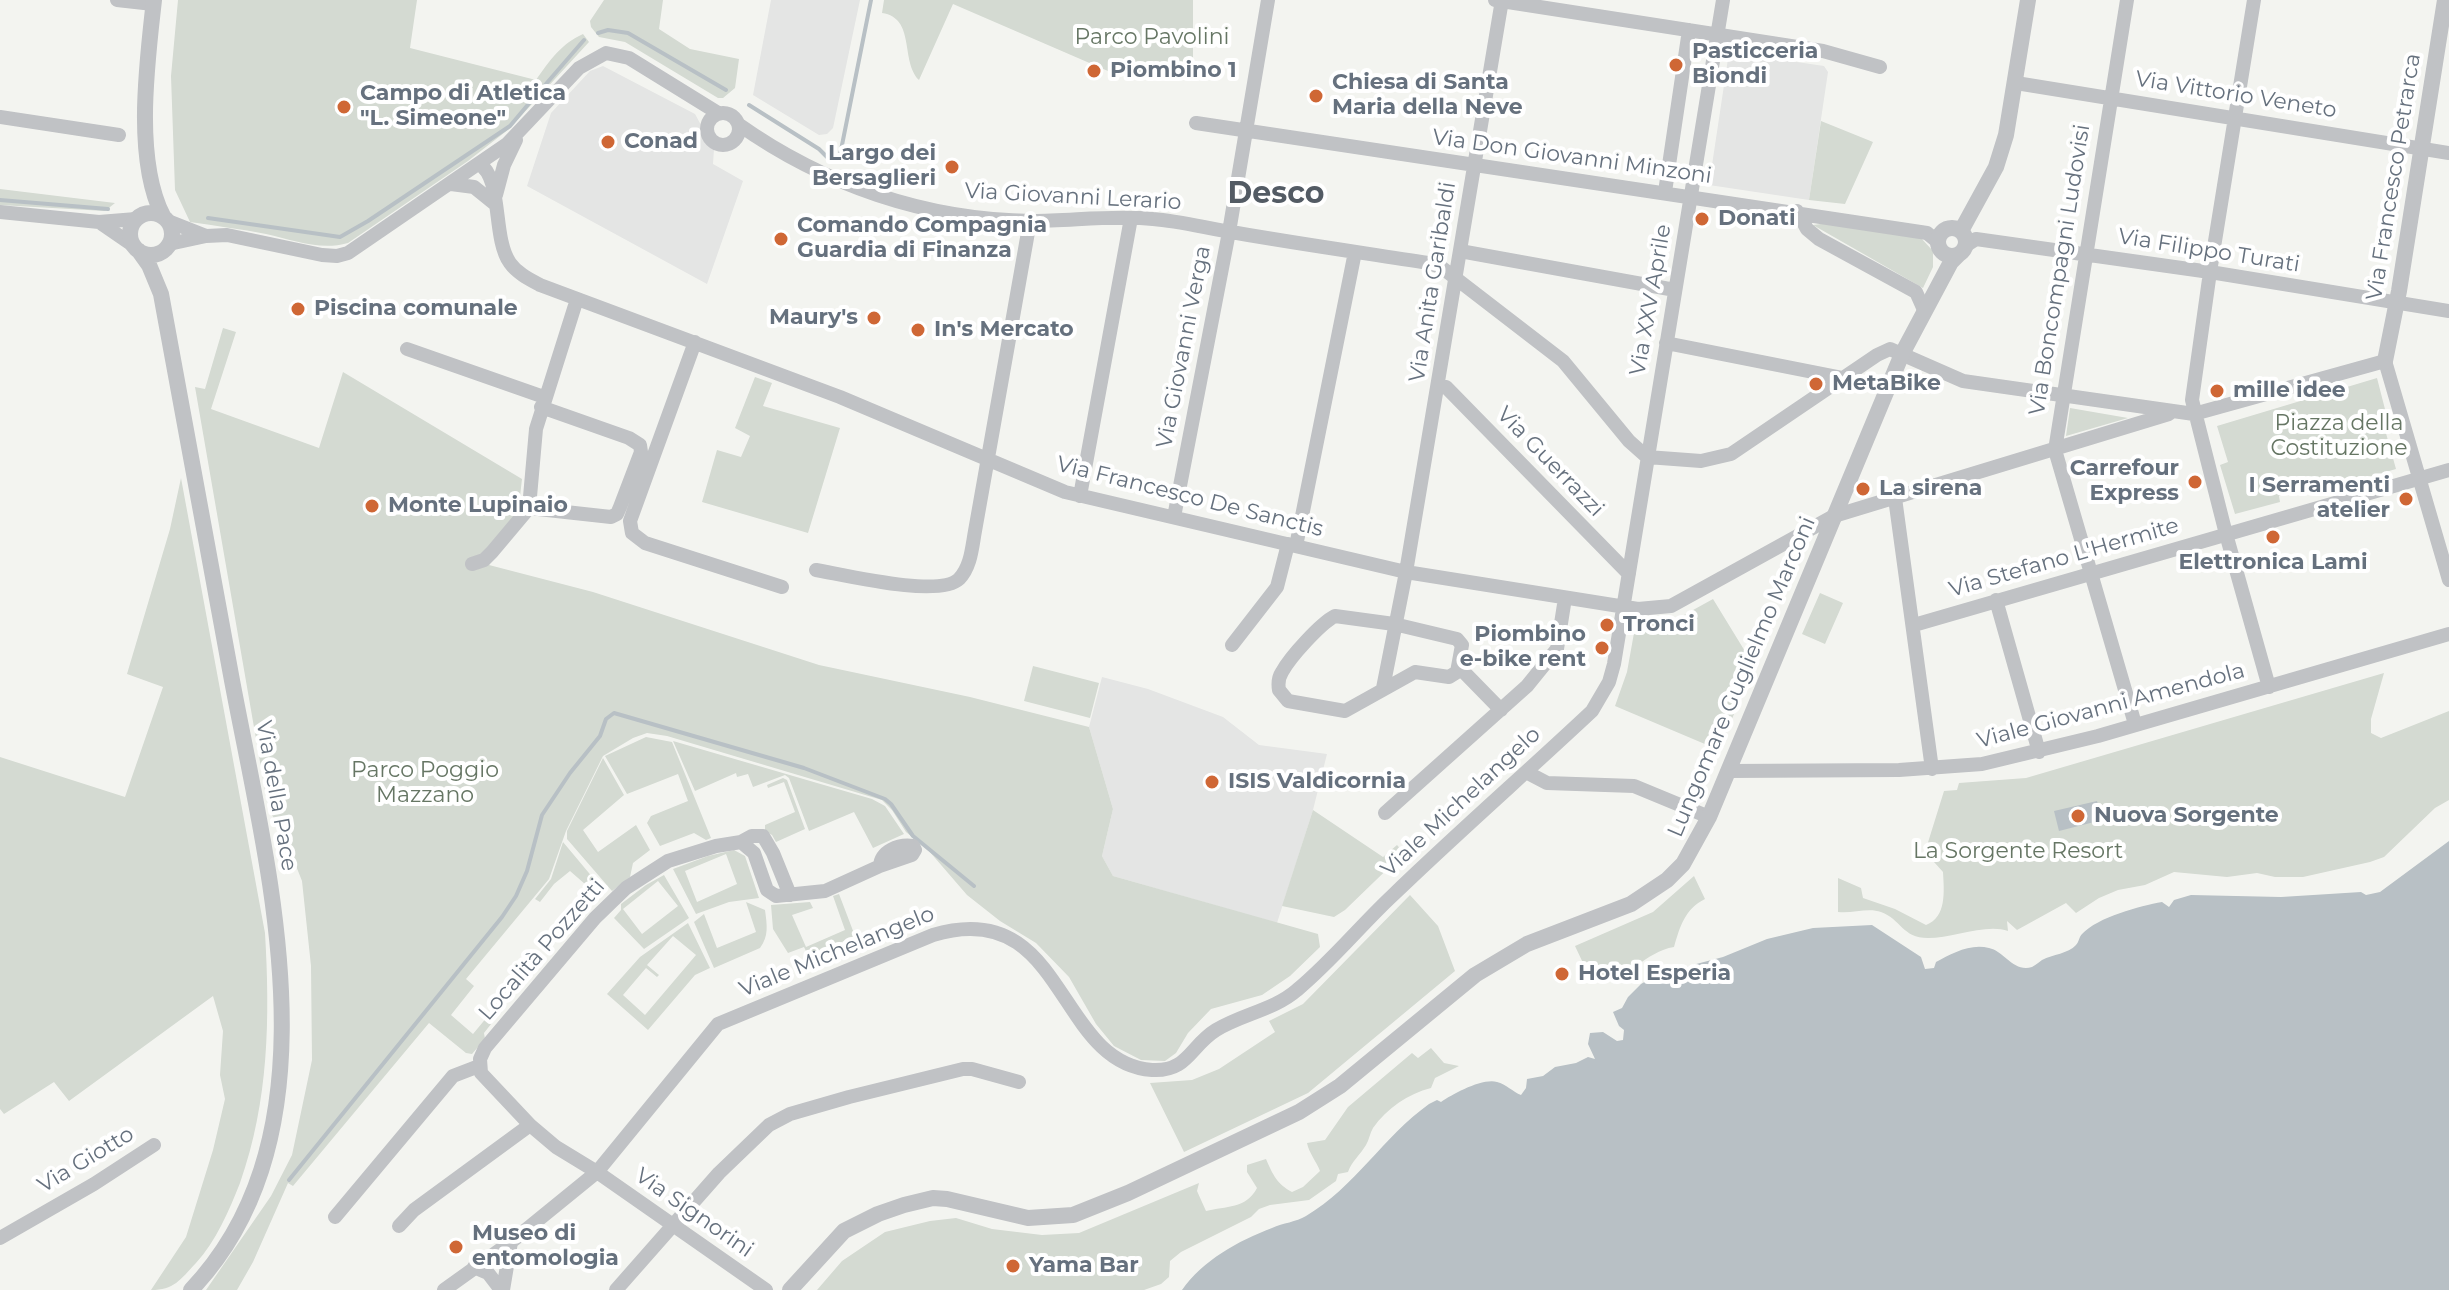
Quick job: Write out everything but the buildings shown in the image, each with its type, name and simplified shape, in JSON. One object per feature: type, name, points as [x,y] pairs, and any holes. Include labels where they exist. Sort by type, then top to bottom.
[{"type":"street","points":[[117,0],[153,2],[146,90],[149,174],[138,217],[130,232],[136,249]]},
{"type":"street","name":"Via Giovanni Verga","points":[[1174,517],[1229,232],[1268,0]]},
{"type":"street","points":[[1499,0],[1823,51],[1880,67]]},
{"type":"street","name":"Via Anita Garibaldi","points":[[1383,688],[1457,278],[1499,0]]},
{"type":"street","name":"Via XXV Aprile","points":[[1623,607],[1723,0]]},
{"type":"street","name":"Lungomare Guglielmo Marconi","points":[[790,1290],[844,1231],[904,1205],[933,1198],[1028,1218],[1073,1215],[1128,1193],[1299,1112],[1340,1086],[1475,975],[1527,944],[1631,904],[1659,886],[1683,864],[1697,844],[1729,771],[1902,354],[1962,244],[1996,167],[2016,83],[2028,0]]},
{"type":"street","name":"Via Boncompagni Ludovisi","points":[[2055,450],[2109,97],[2127,0]]},
{"type":"street","points":[[2254,0],[2192,400],[2269,687]]},
{"type":"street","name":"Via Francesco Petrarca","points":[[2385,361],[2445,0]]},
{"type":"street","points":[[1665,192],[1689,30]]},
{"type":"street","points":[[99,222],[136,249],[151,255],[168,246],[206,236],[246,238],[322,255],[342,255],[355,250],[479,164],[521,130],[579,68],[606,53],[629,58],[718,113],[731,115],[739,130],[734,141],[725,145],[710,139],[687,95]]},
{"type":"street","name":"Via Vittorio Veneto","points":[[2016,83],[2449,153]]},
{"type":"street","points":[[706,128],[710,118],[718,113]]},
{"type":"street","points":[[0,117],[119,135]]},
{"type":"street","name":"Via Don Giovanni Minzoni","points":[[1196,123],[1474,167],[1797,211],[1927,233],[1939,245]]},
{"type":"street","name":"Via Giovanni Lerario","points":[[738,124],[766,144],[827,177],[875,195],[972,216],[1030,221],[1131,218],[1174,221],[1441,267],[1563,361],[1629,441],[1647,457]]},
{"type":"street","name":"Via Francesco De Sanctis","points":[[495,204],[504,165],[521,130]]},
{"type":"street","name":"Via Giovanni Lerario","points":[[734,141],[766,144]]},
{"type":"street","name":"Via Francesco De Sanctis","points":[[479,164],[489,173],[499,240],[511,264],[540,285],[840,397],[1055,489],[1406,572],[1623,607],[1655,609],[1671,606],[1834,516],[2174,413]]},
{"type":"street","points":[[149,174],[172,232],[168,246]]},
{"type":"street","points":[[451,184],[474,187],[495,204]]},
{"type":"street","points":[[1797,211],[1807,229],[1819,239],[1916,292],[1924,310]]},
{"type":"street","points":[[0,212],[99,222],[152,212],[206,236]]},
{"type":"street","points":[[1080,496],[1131,218]]},
{"type":"street","points":[[816,570],[931,588],[952,584],[968,565],[1030,221]]},
{"type":"street","points":[[1934,292],[1941,262],[1939,245],[1940,234],[1954,228],[1962,244],[1951,256],[1939,245]]},
{"type":"street","name":"Via Filippo Turati","points":[[1962,244],[1976,239],[2210,272],[2449,311]]},
{"type":"street","name":"Via della Pace","points":[[161,294],[162,270],[168,246]]},
{"type":"street","name":"Via della Pace","points":[[136,249],[149,265],[161,294],[278,937],[282,1016],[276,1102],[259,1172],[235,1230],[191,1290]]},
{"type":"street","points":[[1460,251],[1675,290]]},
{"type":"street","points":[[1232,645],[1277,587],[1292,545],[1355,252]]},
{"type":"street","points":[[472,564],[484,560],[529,508],[534,440],[543,402],[577,299]]},
{"type":"street","points":[[695,342],[630,521],[632,533],[645,543],[782,587]]},
{"type":"street","points":[[1666,343],[1843,378]]},
{"type":"street","points":[[407,349],[543,402],[640,445],[641,452],[620,507],[611,517],[529,508]]},
{"type":"street","points":[[1647,457],[1701,461],[1731,454],[1890,349],[1963,381],[2194,414],[2385,361],[2449,580]]},
{"type":"street","name":"Via Guerrazzi","points":[[1438,386],[1446,387],[1629,574]]},
{"type":"street","points":[[2055,450],[2135,724]]},
{"type":"street","points":[[2226,534],[2449,470]]},
{"type":"street","points":[[1895,498],[1932,769]]},
{"type":"street","points":[[1799,534],[1825,538]]},
{"type":"street","name":"Via Stefano L'Hermite","points":[[1914,625],[2226,534]]},
{"type":"street","points":[[1385,813],[1527,686],[1554,655],[1565,598]]},
{"type":"street","points":[[1996,600],[2039,752]]},
{"type":"street","name":"Viale Michelangelo","points":[[444,1290],[511,1242],[597,1172],[718,1024],[950,930],[978,929],[1019,944],[1045,968],[1090,1034],[1119,1060],[1151,1070],[1173,1068],[1180,1064],[1213,1032],[1297,991],[1392,896],[1592,711],[1602,698],[1614,664],[1623,607]]},
{"type":"street","points":[[1342,616],[1457,639],[1462,645],[1458,666],[1457,672],[1449,677],[1415,672],[1345,711],[1288,701],[1280,694],[1278,684],[1283,670],[1330,618],[1342,616]]},
{"type":"street","name":"Viale Giovanni Amendola","points":[[1729,771],[1973,766],[2039,752],[2449,634]]},
{"type":"street","points":[[1458,666],[1501,710]]},
{"type":"street","points":[[1526,772],[1547,783],[1634,786],[1709,817]]},
{"type":"street","name":"Località Pozzetti","points":[[479,1066],[485,1048],[614,898],[668,861],[716,846],[741,842],[754,853],[767,890],[776,896],[825,891],[880,866]]},
{"type":"street","points":[[335,1217],[453,1076],[479,1066],[481,1073],[530,1125],[569,1157],[597,1172]]},
{"type":"street","points":[[616,1290],[738,1153],[779,1118],[963,1069],[1019,1082]]},
{"type":"street","points":[[399,1226],[414,1210],[530,1125]]},
{"type":"street","name":"Via Giotto","points":[[0,1238],[154,1145]]},
{"type":"street","name":"Via Signorini","points":[[597,1172],[766,1290]]},
{"type":"street","points":[[502,1290],[511,1242]]},
{"type":"street","points":[[474,1267],[488,1273],[502,1290]]},
{"type":"shaded area","points":[[771,0],[860,0],[833,128],[827,134],[819,135],[753,95]]},
{"type":"shaded area","points":[[1729,52],[1824,66],[1828,72],[1809,200],[1709,185]]},
{"type":"shaded area","points":[[603,66],[695,114],[714,149],[713,164],[743,181],[707,284],[527,186],[551,113],[590,71]]},
{"type":"shaded area","name":"ISIS Valdicornia","points":[[1102,677],[1148,689],[1223,717],[1259,745],[1327,754],[1313,810],[1277,923],[1113,876],[1102,856],[1113,809],[1089,727]]},
{"type":"shaded area","name":"Nuova Sorgente","points":[[2097,801],[2102,820],[2059,831],[2054,811]]},
{"type":"shaded area","points":[[2449,841],[2449,1290],[1182,1290],[1200,1269],[1234,1245],[1302,1218],[1323,1204],[1429,1104],[1491,1081],[1521,1095],[1527,1079],[1543,1076],[1555,1067],[1588,1057],[1595,1059],[1588,1044],[1590,1033],[1603,1032],[1617,1041],[1623,1040],[1624,1030],[1613,1012],[1622,1008],[1641,984],[1658,974],[1723,957],[1767,939],[1813,928],[1872,925],[1921,957],[1925,969],[1934,968],[1936,962],[1954,953],[1975,947],[1994,950],[2020,967],[2032,967],[2073,948],[2089,928],[2109,917],[2162,902],[2169,907],[2174,900],[2191,895],[2281,897],[2380,892]]},
{"type":"green space","name":"Campo di Atletica \"L. Simeone\"","points":[[178,0],[417,0],[410,48],[536,80],[568,43],[583,34],[589,42],[509,129],[468,161],[348,243],[317,245],[190,222],[175,190],[171,76]]},
{"type":"green space","points":[[604,0],[663,0],[659,29],[690,49],[739,59],[735,88],[723,98],[718,98],[625,42],[599,37],[590,21]]},
{"type":"green space","name":"Parco Pavolini","points":[[884,0],[1193,0],[1193,80],[1108,71],[953,4],[919,80],[913,72],[904,31],[893,17],[882,13]]},
{"type":"green space","points":[[1821,121],[1873,142],[1845,204],[1809,200]]},
{"type":"green space","points":[[0,189],[115,203],[105,211],[0,205]]},
{"type":"green space","points":[[1829,223],[1921,238],[1933,251],[1933,267],[1923,288],[1813,225]]},
{"type":"green space","name":"Parco Poggio Mazzano","points":[[223,328],[236,332],[211,409],[319,448],[343,372],[522,479],[518,514],[489,565],[593,592],[819,665],[970,697],[1089,727],[1113,809],[1102,856],[1113,876],[1318,934],[1320,947],[1290,976],[1262,995],[1211,1009],[1188,1033],[1176,1053],[1165,1061],[1141,1060],[1114,1046],[1096,1024],[1069,977],[1036,943],[1000,921],[967,895],[929,851],[906,832],[882,800],[667,736],[647,733],[603,756],[566,831],[549,879],[466,979],[474,986],[451,1015],[473,1034],[497,1005],[502,1010],[484,1033],[485,1039],[472,1054],[466,1053],[429,1023],[293,1186],[288,1183],[237,1290],[206,1290],[271,1196],[292,1155],[312,1060],[311,966],[302,881],[285,838],[268,808],[195,387],[205,389]]},
{"type":"green space","points":[[755,377],[772,383],[763,406],[840,428],[808,533],[702,502],[717,450],[741,457],[750,436],[735,428]]},
{"type":"green space","name":"Piazza della Costituzione","points":[[2377,378],[2387,417],[2382,419],[2396,469],[2334,487],[2332,481],[2279,496],[2280,502],[2235,514],[2220,465],[2228,462],[2217,426]]},
{"type":"green space","points":[[2070,408],[2128,418],[2066,436]]},
{"type":"green space","points":[[181,478],[265,933],[267,1028],[257,1121],[250,1152],[231,1204],[210,1245],[185,1274],[171,1286],[151,1290],[186,1237],[213,1150],[225,1099],[220,1075],[223,1031],[213,996],[69,1101],[54,1082],[4,1114],[0,1109],[0,757],[125,797],[163,687],[127,674],[170,529]]},
{"type":"green space","points":[[1820,593],[1843,603],[1825,644],[1802,634]]},
{"type":"green space","points":[[1713,599],[1754,666],[1719,750],[1615,706],[1627,672],[1634,633],[1639,626],[1675,620]]},
{"type":"green space","points":[[1033,666],[1099,683],[1090,718],[1024,701]]},
{"type":"green space","name":"La Sorgente Resort","points":[[2384,673],[2371,719],[2371,733],[2381,738],[2449,711],[2449,800],[2435,808],[2384,857],[2303,877],[2275,877],[2257,873],[2227,877],[2174,872],[2145,885],[2118,890],[2076,913],[2066,903],[2017,930],[2007,921],[2008,931],[1990,929],[1919,937],[1907,932],[1881,912],[1838,912],[1838,878],[1861,888],[1863,898],[1895,909],[1926,925],[1938,916],[1943,903],[1943,872],[1925,852],[1944,791],[1957,790],[1959,783],[2026,778]]},
{"type":"green space","points":[[646,737],[672,742],[711,838],[706,840],[694,833],[660,846],[647,823],[651,816],[688,801],[678,774],[627,794],[605,756]]},
{"type":"green space","points":[[673,741],[872,799],[885,806],[904,834],[873,848],[854,812],[809,831],[789,778],[785,775],[753,787],[748,774],[737,777],[736,773],[695,791]]},
{"type":"green space","points":[[603,758],[624,795],[583,830],[598,852],[636,825],[650,850],[633,863],[630,877],[612,891],[567,839],[567,831]]},
{"type":"green space","points":[[783,778],[787,780],[805,829],[776,842],[765,831],[765,825],[795,812],[784,782],[768,788],[767,785]]},
{"type":"green space","points":[[1313,810],[1383,857],[1397,845],[1404,853],[1334,917],[1282,906]]},
{"type":"green space","points":[[563,842],[604,891],[573,925],[568,921],[593,891],[570,871],[554,884],[540,902],[535,899],[551,879]]},
{"type":"green space","points":[[734,850],[745,856],[759,898],[729,902],[696,914],[673,869]],"holes":[[[726,854],[737,884],[697,902],[685,871]]]},
{"type":"green space","points":[[664,875],[689,918],[644,949],[614,918],[621,910],[621,904]],"holes":[[[658,881],[678,906],[642,934],[623,909]]]},
{"type":"green space","points":[[1694,876],[1705,899],[1688,913],[1674,947],[1654,954],[1616,978],[1592,982],[1575,946],[1653,912]]},
{"type":"green space","points":[[839,894],[855,936],[809,957],[804,947],[788,953],[773,929],[771,905],[810,902],[813,908],[792,915],[806,947],[845,930],[833,896]]},
{"type":"green space","points":[[1410,895],[1438,926],[1455,971],[1308,1093],[1184,1152],[1150,1083],[1192,1080],[1219,1069],[1275,1032],[1269,1021],[1303,1004]]},
{"type":"green space","points":[[746,902],[765,910],[767,930],[763,944],[714,968],[694,922],[704,914],[717,948],[756,932]]},
{"type":"green space","points":[[688,923],[710,968],[695,975],[648,1030],[607,994],[640,957]],"holes":[[[673,936],[696,955],[645,1015],[623,995],[646,968],[657,977],[659,975],[647,965]]]},
{"type":"green space","points":[[1431,1048],[1444,1063],[1459,1066],[1435,1078],[1431,1088],[1391,1108],[1373,1128],[1348,1172],[1338,1174],[1336,1181],[1309,1200],[1259,1209],[1251,1217],[1181,1252],[1170,1261],[1169,1277],[1161,1284],[1144,1290],[817,1290],[842,1261],[885,1232],[930,1221],[956,1218],[992,1229],[1042,1235],[1079,1233],[1199,1183],[1197,1191],[1206,1211],[1228,1207],[1252,1195],[1257,1188],[1247,1172],[1247,1165],[1266,1159],[1276,1178],[1292,1192],[1303,1187],[1320,1171],[1307,1143],[1325,1140],[1348,1107],[1412,1053],[1418,1058]]},
{"type":"waterway","points":[[840,155],[871,0]]},
{"type":"waterway","points":[[598,33],[608,30],[628,33],[726,90]]},
{"type":"waterway","points":[[539,92],[584,40]]},
{"type":"waterway","points":[[208,218],[340,237],[510,126],[531,101]]},
{"type":"waterway","points":[[749,105],[819,149],[829,159]]},
{"type":"waterway","points":[[0,200],[108,209]]},
{"type":"waterway","points":[[289,1180],[502,917],[527,871],[542,815],[600,736],[606,719],[614,713],[804,768],[885,799],[913,836],[974,886]]},
{"type":"place","name":"Pasticceria Biondi","points":[[1676,65]]},
{"type":"place","name":"Piombino 1","points":[[1094,71]]},
{"type":"place","name":"Chiesa di Santa Maria della Neve","points":[[1316,96]]},
{"type":"place","name":"Campo di Atletica \"L. Simeone\"","points":[[344,107]]},
{"type":"place","name":"Conad","points":[[608,142]]},
{"type":"place","name":"Largo dei Bersaglieri","points":[[952,167]]},
{"type":"place","name":"Donati","points":[[1702,219]]},
{"type":"place","name":"Comando Compagnia Guardia di Finanza","points":[[781,239]]},
{"type":"place","name":"Piscina comunale","points":[[298,309]]},
{"type":"place","name":"Maury's","points":[[874,318]]},
{"type":"place","name":"In's Mercato","points":[[918,330]]},
{"type":"place","name":"MetaBike","points":[[1816,384]]},
{"type":"place","name":"mille idee","points":[[2217,391]]},
{"type":"place","name":"Carrefour Express","points":[[2195,482]]},
{"type":"place","name":"La sirena","points":[[1863,489]]},
{"type":"place","name":"I Serramenti atelier","points":[[2406,499]]},
{"type":"place","name":"Monte Lupinaio","points":[[372,506]]},
{"type":"place","name":"Elettronica Lami","points":[[2273,537]]},
{"type":"place","name":"Tronci","points":[[1607,625]]},
{"type":"place","name":"Piombino e-bike rent","points":[[1602,648]]},
{"type":"place","name":"ISIS Valdicornia","points":[[1212,782]]},
{"type":"place","name":"Nuova Sorgente","points":[[2078,816]]},
{"type":"place","name":"Hotel Esperia","points":[[1562,974]]},
{"type":"place","name":"Museo di entomologia","points":[[456,1247]]},
{"type":"place","name":"Yama Bar","points":[[1013,1266]]},
{"type":"district","name":"Desco","points":[[1276,194]]}]
